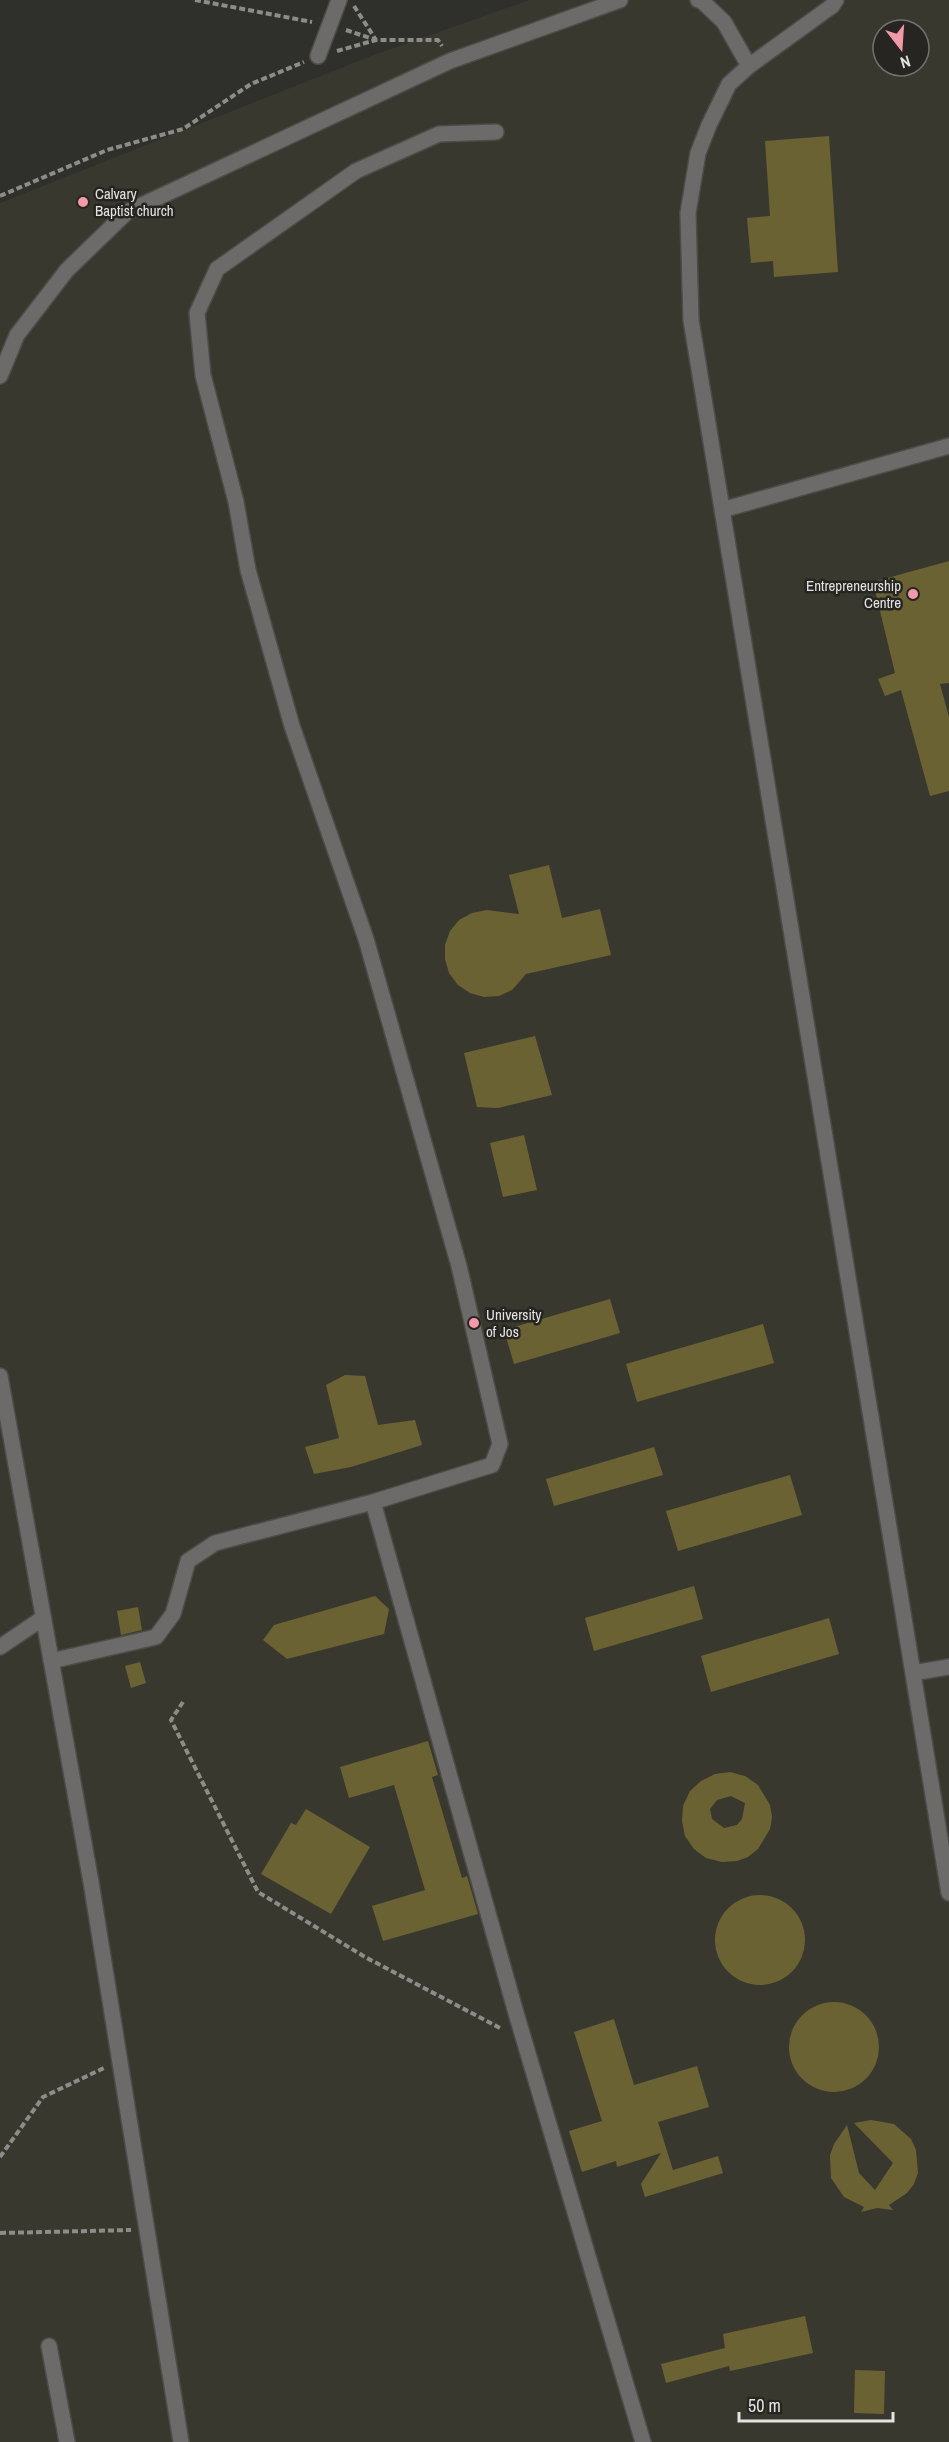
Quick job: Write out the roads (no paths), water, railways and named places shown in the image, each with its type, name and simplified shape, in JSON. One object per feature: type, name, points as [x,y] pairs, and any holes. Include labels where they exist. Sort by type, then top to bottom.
[{"type":"street","points":[[318,56],[339,0]]},
{"type":"street","points":[[0,376],[17,335],[67,270],[127,212],[450,61],[620,0]]},
{"type":"street","points":[[698,0],[702,1],[724,22],[749,66]]},
{"type":"street","points":[[836,0],[832,6],[749,66],[729,84],[709,125],[698,153],[688,213],[691,320],[949,1893]]},
{"type":"street","points":[[51,1661],[156,1637],[173,1614],[188,1561],[214,1543],[374,1502],[492,1465],[500,1444],[459,1266],[366,939],[292,726],[248,570],[236,502],[203,375],[197,314],[217,269],[356,171],[439,134],[496,132]]},
{"type":"street","points":[[722,510],[949,446]]},
{"type":"street","points":[[0,1376],[91,1882],[181,2442]]},
{"type":"street","points":[[374,1502],[524,2040],[643,2442]]},
{"type":"street","points":[[0,1647],[43,1618]]},
{"type":"street","points":[[913,1673],[949,1667]]},
{"type":"street","points":[[49,2346],[67,2442]]},
{"type":"place","name":"Calvary Baptist church","points":[[83,202]]},
{"type":"place","name":"Entrepreneurship Centre","points":[[913,594]]},
{"type":"place","name":"University of Jos","points":[[474,1323]]}]
